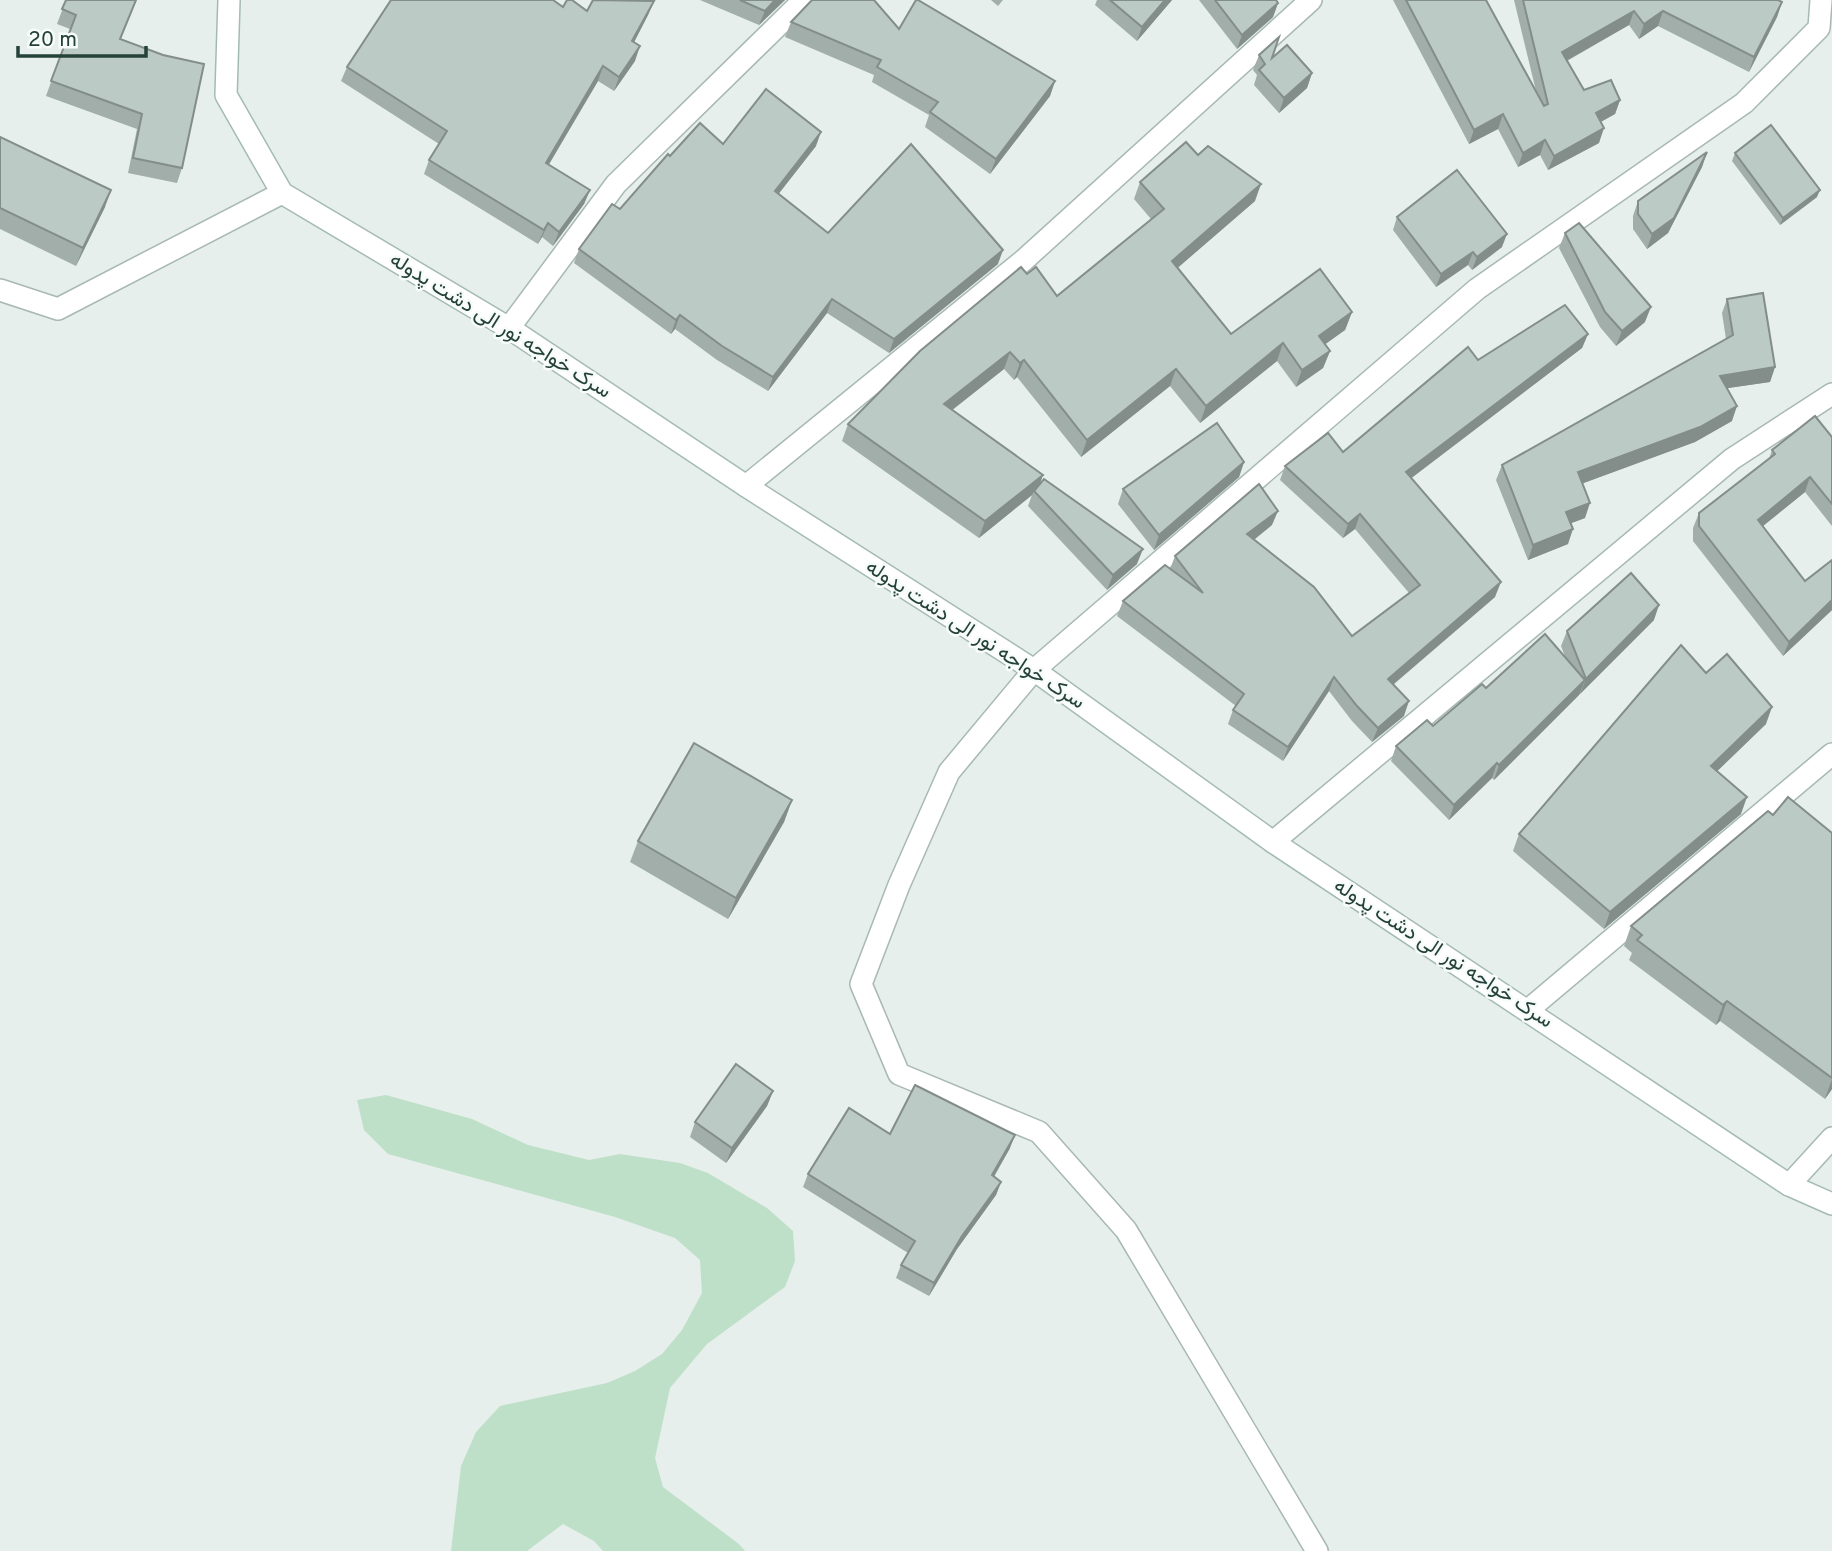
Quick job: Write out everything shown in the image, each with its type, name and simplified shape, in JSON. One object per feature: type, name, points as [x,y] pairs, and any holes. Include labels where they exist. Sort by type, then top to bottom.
[{"type":"street","name":"سرک خواجه نور الی دشت پدوله","points":[[229,0],[226,95],[282,193],[509,328],[746,486],[1034,670],[1273,842],[1788,1185],[1832,1205]]},
{"type":"street","points":[[509,328],[616,184],[804,0]]},
{"type":"street","points":[[746,486],[1024,260],[1311,0]]},
{"type":"street","points":[[1317,1551],[1126,1230],[1039,1132],[899,1074],[861,984],[899,886],[949,772],[1034,670],[1477,289],[1744,103],[1819,28],[1821,0]]},
{"type":"street","points":[[0,290],[58,309],[282,193]]},
{"type":"street","points":[[1273,842],[1732,459],[1832,394]]},
{"type":"street","points":[[1528,1010],[1832,754]]},
{"type":"street","points":[[1788,1185],[1832,1138]]},
{"type":"green space","points":[[386,1095],[472,1119],[528,1145],[589,1160],[620,1154],[680,1163],[708,1173],[767,1208],[793,1231],[795,1261],[785,1287],[707,1344],[670,1388],[655,1458],[663,1487],[745,1551],[603,1551],[594,1541],[563,1524],[527,1551],[451,1551],[461,1466],[476,1432],[500,1406],[607,1383],[635,1371],[662,1354],[682,1330],[702,1293],[700,1260],[675,1238],[615,1217],[388,1154],[364,1130],[357,1100]]},
{"type":"building","points":[[66,0],[136,0],[120,39],[163,55],[204,64],[182,168],[133,158],[142,114],[51,81],[76,15],[62,9]]},
{"type":"building","points":[[391,0],[553,0],[563,7],[567,0],[572,0],[587,11],[593,0],[654,1],[632,41],[640,46],[619,77],[603,66],[546,163],[590,190],[559,232],[548,223],[544,230],[429,160],[447,131],[347,67]]},
{"type":"building","points":[[740,0],[775,0],[765,11]]},
{"type":"building","points":[[812,0],[874,0],[899,29],[918,0],[1055,81],[996,159],[930,112],[938,102],[877,67],[881,60],[791,22]]},
{"type":"building","points":[[1110,0],[1165,0],[1142,27]]},
{"type":"building","points":[[1215,0],[1276,0],[1278,3],[1242,35]]},
{"type":"building","points":[[1406,0],[1486,0],[1544,106],[1548,104],[1523,0],[1782,2],[1754,57],[1663,11],[1644,24],[1634,11],[1562,52],[1584,90],[1611,80],[1620,100],[1596,113],[1604,128],[1554,156],[1545,140],[1523,153],[1503,114],[1474,130]]},
{"type":"building","points":[[1279,37],[1272,58],[1287,45],[1312,73],[1284,98],[1259,70],[1265,64],[1259,55]]},
{"type":"building","points":[[766,89],[821,132],[775,191],[828,233],[911,144],[1003,250],[894,339],[832,299],[773,377],[722,346],[680,315],[676,320],[579,249],[612,204],[620,209],[668,154],[670,156],[700,123],[723,144]]},
{"type":"building","points":[[1771,125],[1820,190],[1783,218],[1735,153]]},
{"type":"building","points":[[0,137],[111,190],[83,248],[0,208]]},
{"type":"building","points":[[1186,142],[1198,155],[1208,146],[1261,184],[1172,261],[1231,334],[1320,269],[1352,312],[1319,336],[1330,351],[1302,370],[1283,343],[1206,406],[1176,369],[1087,440],[1024,360],[1020,363],[1010,352],[944,404],[1043,475],[985,521],[848,424],[920,351],[1021,267],[1027,274],[1036,267],[1057,296],[1164,209],[1140,182]]},
{"type":"building","points":[[1707,152],[1674,218],[1652,234],[1638,214],[1638,201]]},
{"type":"building","points":[[1457,170],[1507,234],[1477,257],[1473,252],[1441,274],[1397,217]]},
{"type":"building","points":[[1579,223],[1651,307],[1622,331],[1605,312],[1565,233]]},
{"type":"building","points":[[1763,293],[1775,367],[1720,376],[1737,406],[1700,427],[1578,472],[1590,503],[1566,512],[1573,529],[1533,545],[1502,465],[1733,335],[1727,299]]},
{"type":"building","points":[[1565,305],[1588,334],[1406,472],[1501,582],[1388,679],[1409,701],[1378,728],[1334,677],[1288,747],[1233,710],[1244,694],[1123,601],[1165,565],[1203,593],[1175,556],[1259,484],[1278,511],[1247,534],[1314,587],[1352,636],[1420,585],[1360,514],[1348,524],[1285,466],[1328,433],[1343,452],[1468,347],[1478,360]]},
{"type":"building","points":[[1815,416],[1832,437],[1832,504],[1810,477],[1758,520],[1805,581],[1832,560],[1832,600],[1789,642],[1699,526],[1699,513],[1775,454],[1772,450]]},
{"type":"building","points":[[1217,423],[1244,462],[1159,535],[1123,489]]},
{"type":"building","points":[[1044,479],[1143,549],[1113,575],[1034,491]]},
{"type":"building","points":[[1631,573],[1659,605],[1586,679],[1567,631]]},
{"type":"building","points":[[1545,634],[1585,680],[1499,765],[1497,763],[1454,805],[1396,746],[1427,720],[1433,726],[1482,684],[1486,688]]},
{"type":"building","points":[[1681,645],[1706,673],[1727,654],[1772,707],[1711,766],[1747,797],[1610,912],[1519,834]]},
{"type":"building","points":[[694,743],[792,800],[736,898],[638,841]]},
{"type":"building","points":[[1788,797],[1832,833],[1832,1078],[1727,1001],[1723,1005],[1637,940],[1642,935],[1631,926],[1768,811],[1773,815]]},
{"type":"building","points":[[736,1064],[773,1091],[732,1148],[695,1122]]},
{"type":"building","points":[[915,1085],[1015,1135],[992,1175],[1001,1182],[962,1236],[934,1283],[901,1265],[915,1241],[808,1174],[849,1108],[890,1134]]}]
